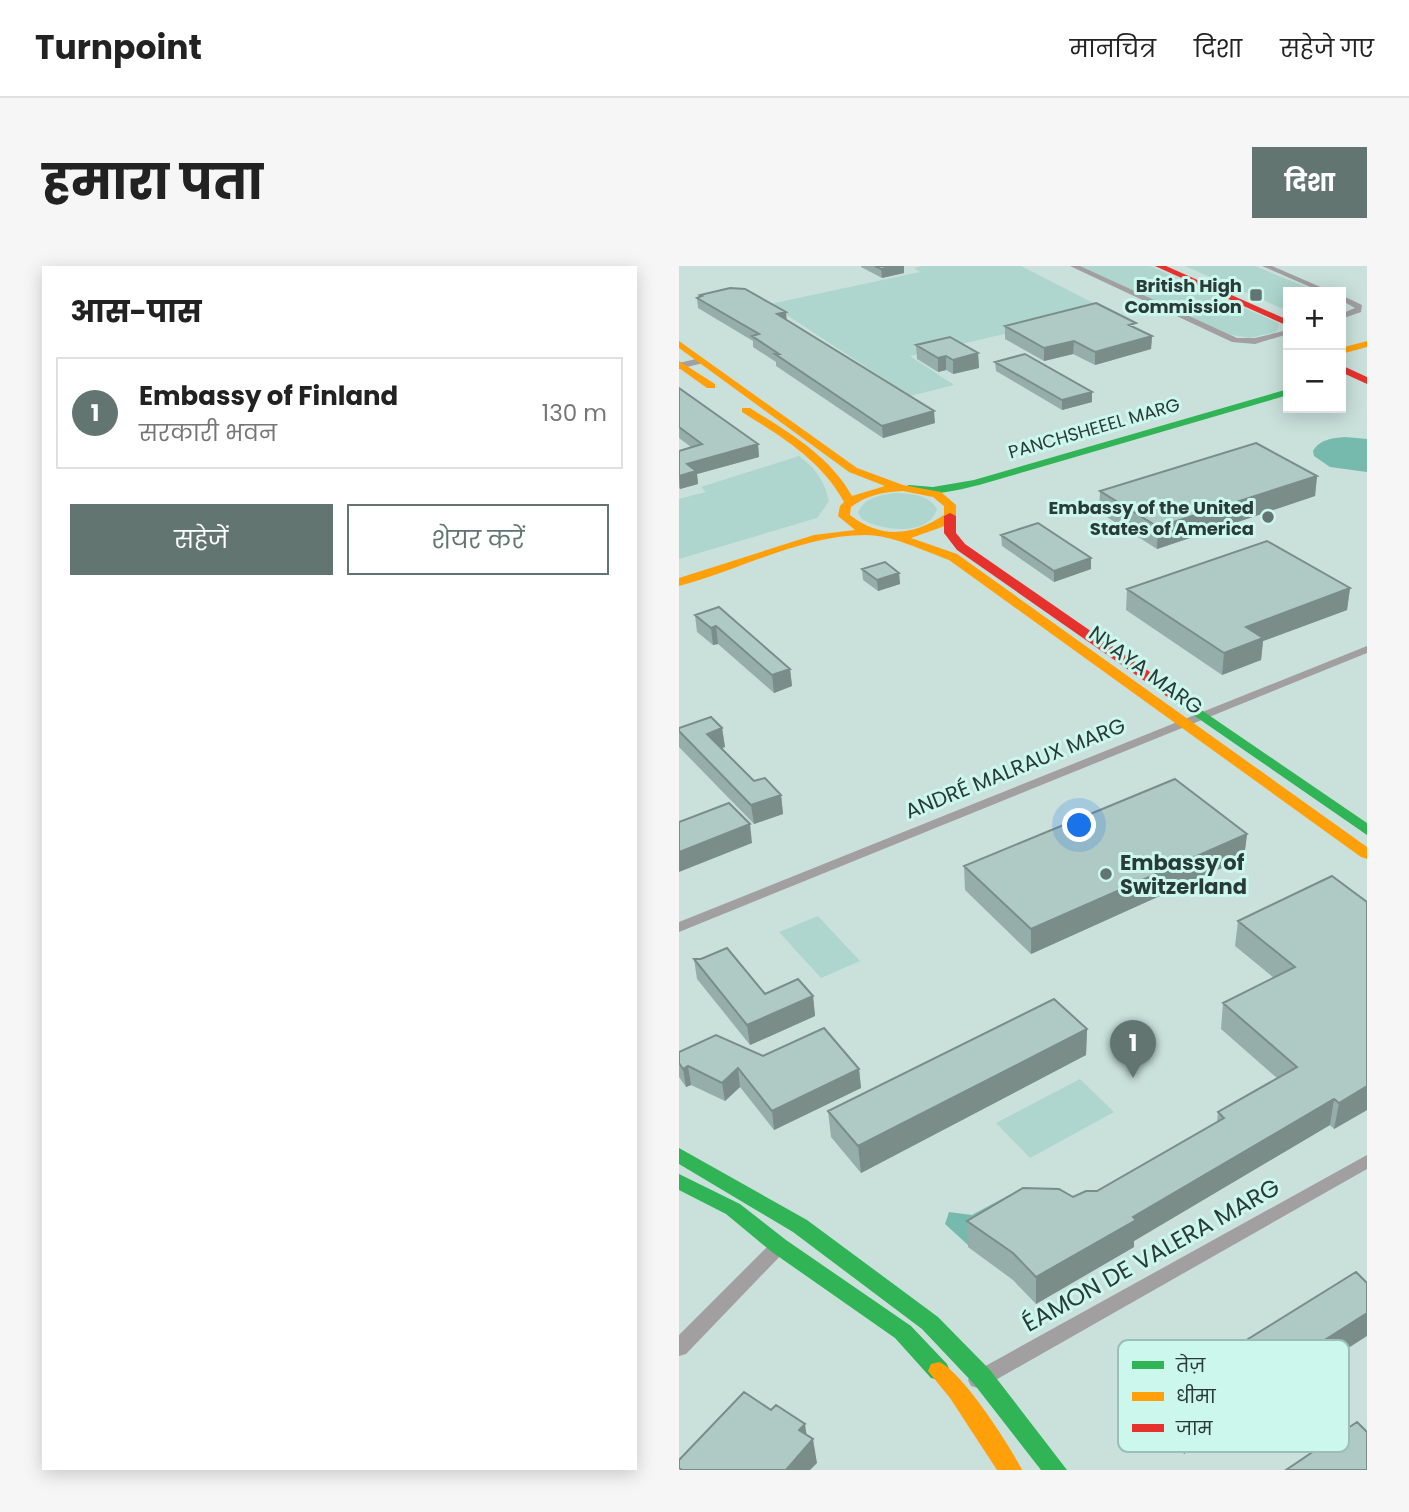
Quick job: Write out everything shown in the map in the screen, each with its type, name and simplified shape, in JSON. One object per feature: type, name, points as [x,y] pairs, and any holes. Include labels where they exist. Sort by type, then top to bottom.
[{"type":"main road","points":[[1159,266],[1283,321]]},
{"type":"main road","points":[[1176,266],[1283,313]]},
{"type":"main road","points":[[1346,338],[1367,343]]},
{"type":"main road","points":[[1344,350],[1367,343]]},
{"type":"main road","points":[[679,344],[685,365],[824,466],[839,481],[848,504],[844,516],[851,525],[865,532]]},
{"type":"main road","points":[[685,365],[853,470],[945,499],[951,514]]},
{"type":"main road","points":[[1346,372],[1367,382]]},
{"type":"main road","points":[[1346,388],[1367,387]]},
{"type":"main road","name":"PANCHSHEEEL MARG","points":[[906,488],[933,490],[975,483],[1283,393]]},
{"type":"main road","points":[[679,582],[818,537],[865,532],[893,536],[929,530],[942,524],[969,498],[1283,403]]},
{"type":"main road","points":[[679,570],[805,533],[823,525],[848,504],[871,492],[906,488]]},
{"type":"main road","name":"NYAYA MARG","points":[[951,514],[950,533],[961,547],[1367,830]]},
{"type":"main road","name":"NYAYA MARG","points":[[893,536],[953,557],[1367,854]]},
{"type":"main road","points":[[679,1156],[800,1226],[874,1278],[930,1323],[982,1377],[1055,1470]]},
{"type":"main road","points":[[679,1181],[733,1209],[779,1247],[903,1332],[958,1391],[1010,1470]]},
{"type":"street","points":[[1074,266],[1235,341],[1255,341],[1283,333]]},
{"type":"street","points":[[1266,266],[1316,287]]},
{"type":"street","points":[[1346,300],[1359,307],[1346,315]]},
{"type":"street","name":"ANDRÉ MALRAUX MARG","points":[[679,927],[1367,649]]},
{"type":"street","name":"ÉAMON DE VALERA MARG","points":[[958,1391],[1367,1161]]},
{"type":"street","points":[[679,1348],[779,1247]]},
{"type":"shaded area","points":[[1021,266],[1107,310],[910,356],[954,385],[910,396],[770,304],[920,272],[914,268]]},
{"type":"shaded area","points":[[1079,266],[1150,266],[1278,323],[1279,327],[1276,332],[1249,338],[1227,334]]},
{"type":"shaded area","points":[[1185,266],[1255,266],[1306,287],[1283,287],[1283,309]]},
{"type":"shaded area","points":[[1345,437],[1367,439],[1367,472],[1330,467],[1314,456],[1313,451],[1323,442]]},
{"type":"shaded area","points":[[799,456],[819,476],[827,494],[829,501],[817,518],[679,559],[679,499],[706,492],[701,487]]},
{"type":"shaded area","points":[[896,493],[919,496],[929,500],[937,509],[925,524],[904,529],[870,523],[858,513],[869,500]]},
{"type":"shaded area","points":[[818,916],[860,961],[821,978],[779,932]]},
{"type":"shaded area","points":[[1080,1079],[1114,1112],[1030,1158],[996,1123]]},
{"type":"shaded area","points":[[1009,1195],[1026,1213],[968,1245],[945,1224],[949,1212],[972,1215]]},
{"type":"building","points":[[730,288],[745,289],[786,312],[777,314],[934,411],[882,426],[752,336],[759,334],[697,298]]},
{"type":"building","points":[[1096,303],[1136,323],[1129,325],[1152,336],[1095,352],[1074,341],[1044,348],[1005,326]]},
{"type":"building","points":[[950,337],[978,353],[953,360],[946,356],[938,358],[916,345]]},
{"type":"building","points":[[1025,354],[1092,392],[1062,400],[995,362]]},
{"type":"building","points":[[679,388],[758,444],[687,464],[696,471],[679,476],[679,451],[702,444],[679,427]]},
{"type":"building","points":[[1256,443],[1317,476],[1158,527],[1100,491]]},
{"type":"building","points":[[1038,523],[1091,558],[1054,571],[1001,535]]},
{"type":"building","points":[[1267,541],[1350,588],[1246,627],[1263,638],[1224,653],[1127,589]]},
{"type":"building","points":[[885,562],[899,573],[877,580],[862,569]]},
{"type":"building","points":[[719,607],[790,669],[772,675],[716,626],[711,628],[695,615]]},
{"type":"building","points":[[711,717],[722,728],[707,734],[754,781],[765,778],[781,795],[751,805],[679,731],[679,728]]},
{"type":"building","name":"Embassy of Switzerland","points":[[1175,779],[1247,834],[1031,929],[964,866]]},
{"type":"building","points":[[729,803],[750,824],[679,852],[679,822]]},
{"type":"building","points":[[1332,876],[1367,902],[1367,1086],[1339,1103],[1334,1099],[1133,1217],[1136,1220],[1036,1277],[1013,1253],[967,1221],[1023,1188],[1059,1189],[1073,1197],[1086,1191],[1097,1191],[1224,1118],[1218,1112],[1297,1067],[1223,1003],[1295,967],[1238,921]]},
{"type":"building","points":[[727,948],[765,994],[798,979],[813,996],[747,1025],[694,959],[701,959]]},
{"type":"building","points":[[1054,999],[1087,1029],[858,1146],[828,1111]]},
{"type":"building","points":[[824,1028],[859,1069],[772,1111],[738,1068],[722,1083],[688,1066],[683,1069],[679,1063],[679,1052],[716,1035],[763,1056]]},
{"type":"building","points":[[1356,1272],[1367,1283],[1367,1313],[1325,1340],[1247,1340]]},
{"type":"building","points":[[744,1392],[771,1410],[776,1405],[805,1424],[799,1430],[813,1439],[786,1470],[679,1468],[679,1460]]},
{"type":"building","points":[[1357,1422],[1367,1432],[1367,1470],[1286,1470],[1313,1452],[1349,1452],[1349,1427]]},
{"type":"traffic: fast","points":[[909,488],[933,490],[975,483],[1283,393]]},
{"type":"traffic: fast","points":[[1194,709],[1367,830]]},
{"type":"traffic: fast","points":[[679,1155],[800,1226],[930,1323],[982,1377],[1055,1470]]},
{"type":"traffic: fast","points":[[679,1181],[733,1209],[779,1246],[903,1332],[939,1371]]},
{"type":"traffic: slow","points":[[679,344],[853,470],[902,488]]},
{"type":"traffic: slow","points":[[1345,350],[1367,344]]},
{"type":"traffic: slow","points":[[679,364],[711,386]]},
{"type":"traffic: slow","points":[[746,410],[818,460],[831,473],[850,502]]},
{"type":"traffic: slow","points":[[909,488],[937,494],[950,505],[950,516],[925,531],[897,536],[869,532],[844,516],[846,506],[868,493],[909,488]]},
{"type":"traffic: slow","points":[[679,582],[818,537],[865,532]]},
{"type":"traffic: slow","points":[[893,536],[953,557],[1367,854]]},
{"type":"traffic: slow","points":[[939,1371],[958,1391],[1010,1470]]},
{"type":"traffic: jam","points":[[1159,266],[1283,321]]},
{"type":"traffic: jam","points":[[1346,370],[1367,381]]},
{"type":"traffic: jam","points":[[950,516],[950,533],[961,547],[1194,709]]},
{"type":"place","name":"British High Commission","points":[[1256,295]]},
{"type":"place","name":"Embassy of the United States of America","points":[[1268,517]]},
{"type":"place","name":"Embassy of Switzerland","points":[[1106,874]]},
{"type":"place","name":"Embassy of Finland","points":[[1133,1078]]}]
